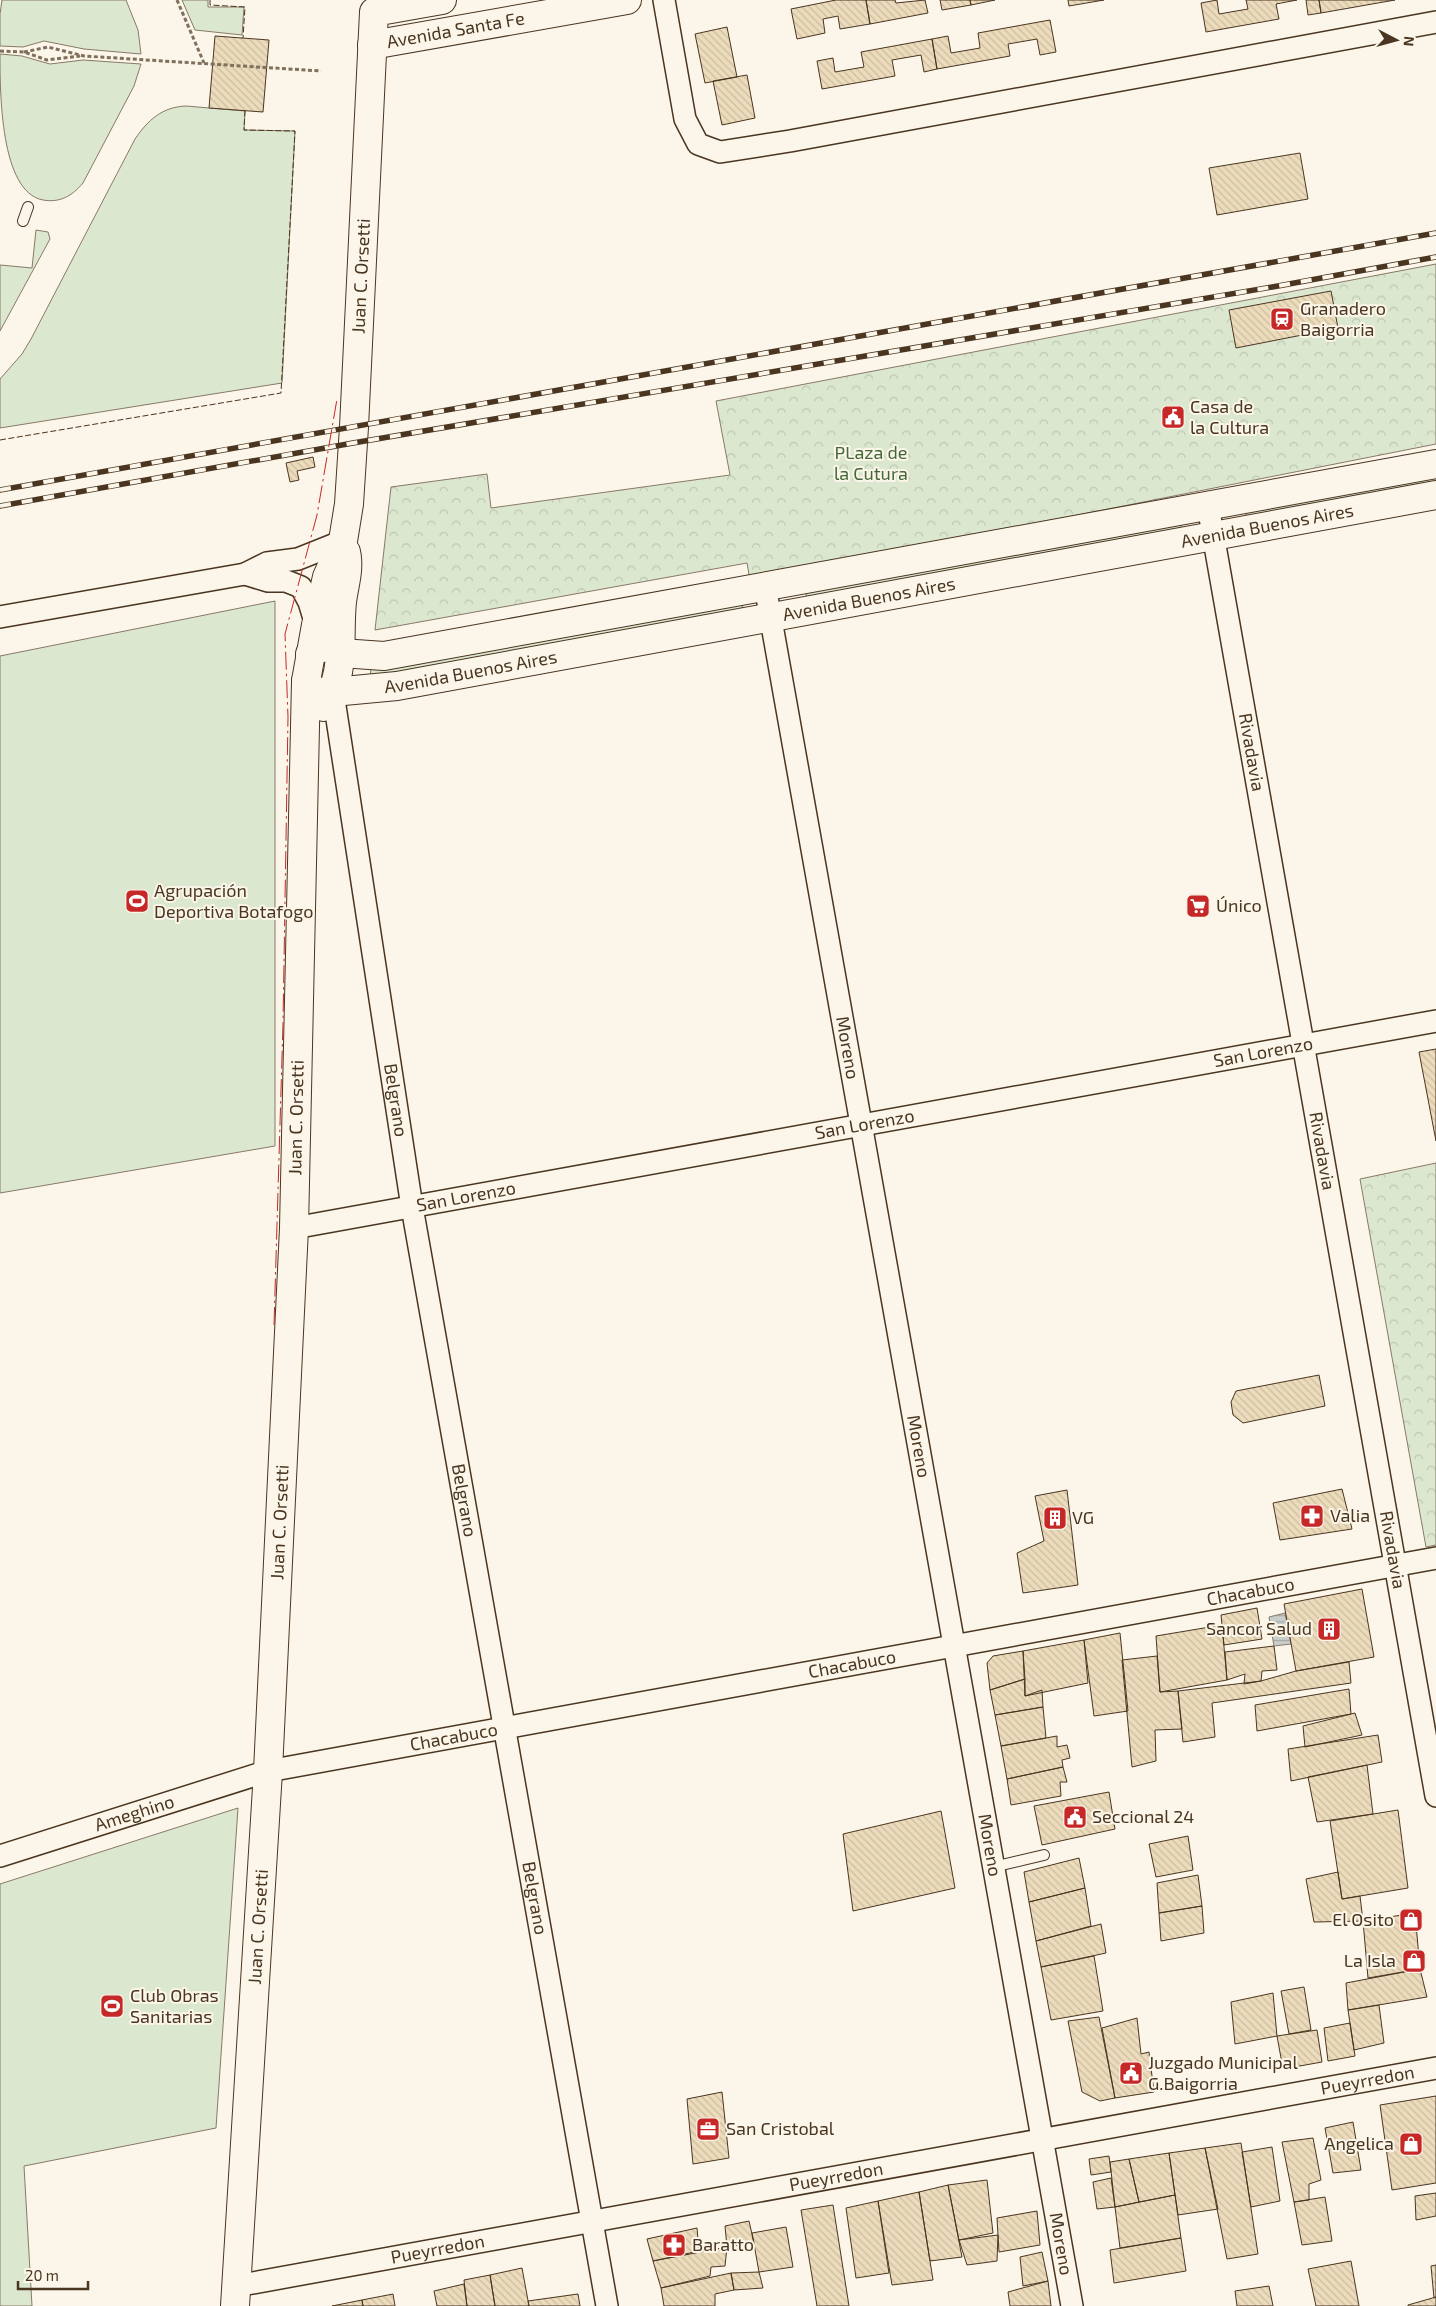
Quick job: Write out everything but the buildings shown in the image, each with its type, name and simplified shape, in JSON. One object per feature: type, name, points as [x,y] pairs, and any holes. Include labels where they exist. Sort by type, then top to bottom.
[{"type":"main road","name":"Avenida Santa Fe","points":[[374,12],[442,0]]},
{"type":"main road","name":"Avenida Santa Fe","points":[[372,45],[628,0]]},
{"type":"main road","name":"Juan C. Orsetti","points":[[235,2296],[268,1771],[294,1228],[306,682],[310,654],[327,577],[343,541],[349,504],[374,12]]},
{"type":"main road","name":"Avenida Buenos Aires","points":[[310,654],[321,646],[341,653],[384,656],[1436,464]]},
{"type":"main road","name":"Avenida Buenos Aires","points":[[306,682],[312,689],[322,693],[397,686],[1436,495]]},
{"type":"main road","name":"Juan C. Orsetti","points":[[306,739],[318,713],[334,693],[339,672],[342,603],[349,562],[343,541]]},
{"type":"street","points":[[664,0],[684,119],[698,144],[720,152],[809,138],[1436,22]]},
{"type":"street","name":"Rivadavia","points":[[1208,506],[1436,1796]]},
{"type":"street","points":[[0,617],[245,574],[267,563],[298,559],[343,541]]},
{"type":"street","points":[[245,574],[268,581],[286,581],[301,587],[309,602],[316,625]]},
{"type":"street","name":"Moreno","points":[[765,586],[1072,2306]]},
{"type":"street","name":"Belgrano","points":[[334,693],[412,1207],[607,2306]]},
{"type":"street","name":"San Lorenzo","points":[[294,1228],[1436,1021]]},
{"type":"street","name":"Chacabuco","points":[[268,1771],[1436,1558]]},
{"type":"street","name":"Ameghino","points":[[0,1856],[268,1771]]},
{"type":"street","name":"Pueyrredon","points":[[235,2296],[592,2222],[1436,2068]]},
{"type":"lane","points":[[23,221],[28,207]]},
{"type":"lane","points":[[994,1867],[1044,1856]]},
{"type":"path","points":[[177,0],[204,63]]},
{"type":"path","points":[[0,51],[24,52],[48,47],[84,56]]},
{"type":"path","points":[[24,52],[47,60],[84,56],[321,71]]},
{"type":"green space","points":[[2,0],[126,0],[138,30],[141,54],[84,49],[44,41],[23,47],[0,46]]},
{"type":"green space","points":[[182,0],[208,0],[208,7],[244,7],[242,35],[195,30]]},
{"type":"green space","points":[[0,54],[22,56],[50,64],[83,60],[141,64],[134,86],[83,183],[65,198],[49,201],[43,200],[29,193],[18,179],[10,160],[5,138],[2,115]]},
{"type":"green space","points":[[186,106],[245,111],[244,130],[295,131],[282,383],[0,428],[0,379],[22,354],[31,339],[135,139],[156,116],[170,109]]},
{"type":"green space","points":[[36,230],[48,232],[50,239],[0,331],[0,265],[32,268]]},
{"type":"green space","name":"PLaza de la Cutura","points":[[1436,264],[1436,444],[750,580],[747,563],[375,630],[391,487],[487,474],[491,508],[730,475],[716,401]]},
{"type":"green space","points":[[1436,474],[1436,485],[1246,517],[1246,509]]},
{"type":"green space","points":[[1177,522],[1181,526],[1180,530],[806,597],[807,589]]},
{"type":"green space","name":"Agrupación Deportiva Botafogo","points":[[275,601],[275,1146],[0,1193],[0,656]]},
{"type":"green space","points":[[743,604],[742,608],[735,612],[370,677],[371,669],[378,667]]},
{"type":"green space","points":[[1436,1163],[1436,1545],[1426,1547],[1360,1179]]},
{"type":"green space","name":"Club Obras Sanitarias","points":[[238,1808],[216,2128],[24,2166],[32,2306],[0,2306],[0,1884]]},
{"type":"shaded area","points":[[1285,1613],[1291,1644],[1274,1646],[1269,1617]]},
{"type":"railway","points":[[0,490],[1436,233]]},
{"type":"railway","points":[[0,506],[353,443],[1278,286],[1436,257]]},
{"type":"fence","points":[[210,0],[210,5],[245,7],[243,38]]},
{"type":"fence","points":[[0,440],[281,393],[295,131],[244,130],[245,111]]},
{"type":"power","points":[[274,1325],[283,1024],[288,717],[285,634],[317,515],[337,399]]},
{"type":"place","name":"Granadero Baigorria","points":[[1282,319]]},
{"type":"place","name":"Casa de la Cultura","points":[[1173,417]]},
{"type":"place","name":"Agrupación Deportiva Botafogo","points":[[137,901]]},
{"type":"place","name":"Único","points":[[1198,906]]},
{"type":"place","name":"Valia","points":[[1312,1516]]},
{"type":"place","name":"VG","points":[[1055,1518]]},
{"type":"place","name":"Sancor Salud","points":[[1329,1629]]},
{"type":"place","name":"Seccional 24","points":[[1075,1817]]},
{"type":"place","name":"El Osito","points":[[1411,1920]]},
{"type":"place","name":"La Isla","points":[[1414,1961]]},
{"type":"place","name":"Club Obras Sanitarias","points":[[112,2006]]},
{"type":"place","name":"Juzgado Municipal G.Baigorria","points":[[1131,2073]]},
{"type":"place","name":"San Cristobal","points":[[708,2129]]},
{"type":"place","name":"Angelica","points":[[1411,2144]]},
{"type":"place","name":"Baratto","points":[[674,2245]]}]
